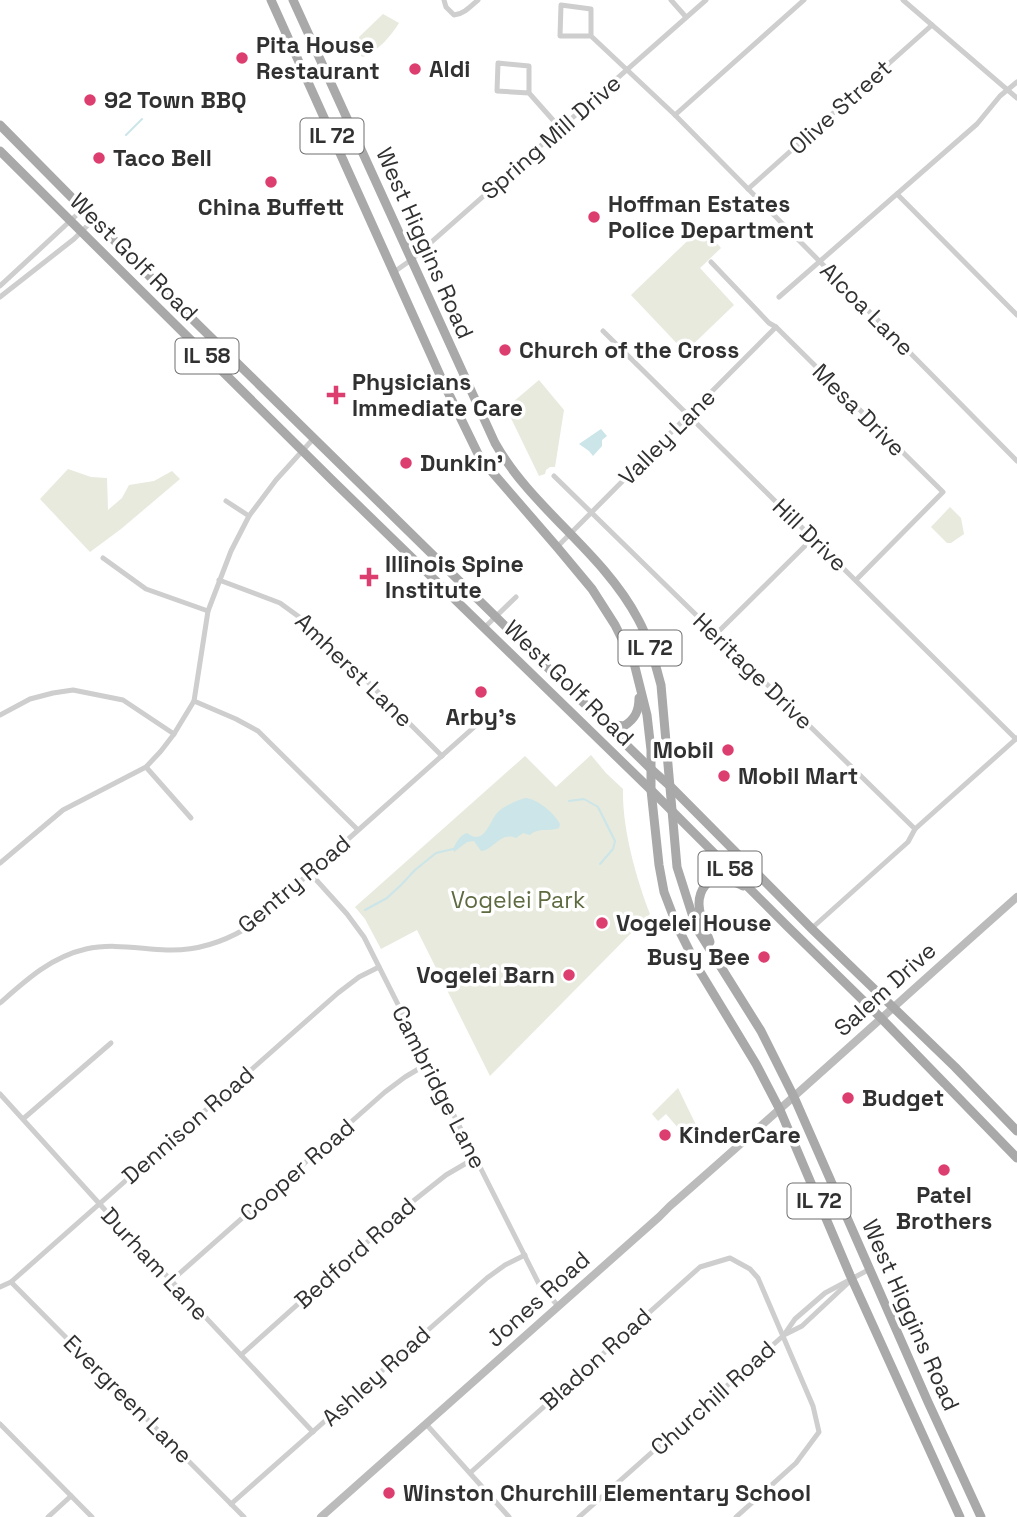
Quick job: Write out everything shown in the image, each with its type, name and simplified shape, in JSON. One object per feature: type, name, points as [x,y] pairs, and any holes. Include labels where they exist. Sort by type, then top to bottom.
[{"type":"main road","name":"West Higgins Road","points":[[271,0],[480,458],[592,589],[615,625],[634,663],[647,715],[651,750],[651,790],[664,892],[699,970],[756,1064],[780,1110],[852,1279],[960,1517]]},
{"type":"main road","name":"West Higgins Road","points":[[293,0],[489,432],[504,459],[516,476],[599,565],[638,619],[662,685],[677,867],[699,932],[761,1031],[794,1097],[981,1517]]},
{"type":"main road","name":"West Golf Road","points":[[0,125],[812,929],[956,1067],[1017,1131]]},
{"type":"main road","name":"West Golf Road","points":[[0,151],[651,790],[881,1018],[1017,1158]]},
{"type":"main road","points":[[606,724],[624,726],[636,717],[639,682]]},
{"type":"main road","points":[[713,953],[698,905],[702,890],[708,883],[721,878],[751,890]]},
{"type":"street","points":[[444,0],[446,7],[454,15],[465,11],[478,0]]},
{"type":"street","points":[[671,0],[686,17]]},
{"type":"street","name":"Spring Mill Drive","points":[[394,272],[411,260],[706,0]]},
{"type":"street","points":[[675,115],[804,0]]},
{"type":"street","points":[[903,0],[1017,98]]},
{"type":"street","points":[[561,5],[591,9],[591,36],[560,36],[561,5]]},
{"type":"street","name":"Olive Street","points":[[748,189],[932,24]]},
{"type":"street","name":"Alcoa Lane","points":[[591,36],[675,115],[1017,461]]},
{"type":"street","points":[[529,93],[497,92],[498,63],[529,66],[529,93],[560,128]]},
{"type":"street","points":[[779,297],[977,124],[1017,82]]},
{"type":"street","points":[[897,194],[1017,315]]},
{"type":"street","points":[[0,286],[83,209]]},
{"type":"street","points":[[0,297],[93,220]]},
{"type":"street","name":"Mesa Drive","points":[[711,262],[769,323],[943,492],[856,580]]},
{"type":"street","name":"Valley Lane","points":[[557,547],[776,327]]},
{"type":"street","name":"Hill Drive","points":[[603,331],[1016,739]]},
{"type":"street","points":[[0,863],[63,810],[146,766],[174,734],[194,701],[208,611],[231,551],[249,516],[276,480],[314,438]]},
{"type":"street","name":"Heritage Drive","points":[[554,476],[915,829]]},
{"type":"street","points":[[226,501],[249,516]]},
{"type":"street","points":[[716,634],[813,538]]},
{"type":"street","points":[[103,558],[146,589],[208,611]]},
{"type":"street","name":"Amherst Lane","points":[[219,580],[280,603],[298,615],[442,756]]},
{"type":"street","points":[[485,627],[516,597]]},
{"type":"street","points":[[0,715],[30,699],[73,690],[122,700],[174,734]]},
{"type":"street","points":[[194,701],[258,731],[358,830]]},
{"type":"street","name":"Gentry Road","points":[[0,1003],[54,960],[85,950],[116,946],[182,950],[220,941],[244,929],[481,721]]},
{"type":"street","points":[[812,929],[908,842],[915,829],[1016,739]]},
{"type":"street","points":[[146,766],[191,818]]},
{"type":"street","name":"Cambridge Lane","points":[[310,873],[354,922],[543,1290],[559,1307]]},
{"type":"street","name":"Salem Drive","points":[[780,1110],[1017,897]]},
{"type":"street","name":"Dennison Road","points":[[0,1287],[11,1282],[338,993],[359,977],[379,967]]},
{"type":"street","points":[[23,1119],[111,1043]]},
{"type":"street","name":"Cooper Road","points":[[171,1281],[385,1092],[427,1065]]},
{"type":"street","name":"Durham Lane","points":[[2,1099],[313,1432]]},
{"type":"street","name":"Jones Road","points":[[321,1517],[780,1110]]},
{"type":"street","name":"Bedford Road","points":[[241,1355],[412,1202],[446,1175],[475,1158]]},
{"type":"street","name":"Ashley Road","points":[[231,1504],[487,1278],[525,1255]]},
{"type":"street","name":"Bladon Road","points":[[470,1473],[700,1267],[730,1258],[750,1269],[758,1278],[783,1335]]},
{"type":"street","name":"Churchill Road","points":[[579,1517],[783,1335],[795,1319],[825,1293],[870,1269]]},
{"type":"street","name":"Churchill Road","points":[[783,1335],[802,1326],[852,1279]]},
{"type":"street","name":"Evergreen Lane","points":[[11,1282],[244,1517]]},
{"type":"street","points":[[736,1517],[800,1459],[819,1433],[813,1406],[783,1335]]},
{"type":"street","points":[[0,1424],[92,1517]]},
{"type":"street","points":[[426,1424],[509,1517]]},
{"type":"street","points":[[48,1517],[71,1496]]},
{"type":"green space","points":[[383,14],[399,23],[384,43],[363,57],[359,37]]},
{"type":"green space","points":[[702,227],[721,248],[700,268],[734,305],[685,352],[631,295]]},
{"type":"green space","points":[[539,380],[564,410],[555,467],[550,467],[545,474],[539,476],[506,408]]},
{"type":"green space","points":[[68,469],[91,477],[107,478],[108,510],[122,498],[129,485],[154,481],[172,471],[180,479],[90,552],[40,499]]},
{"type":"green space","points":[[950,507],[961,518],[964,534],[947,543],[931,527]]},
{"type":"green space","name":"Vogelei Park","points":[[591,755],[623,789],[631,853],[650,914],[490,1076],[417,930],[381,949],[365,919],[355,907],[525,756],[556,787]]},
{"type":"green space","points":[[678,1088],[697,1127],[686,1137],[666,1114],[658,1121],[652,1114]]},
{"type":"water","points":[[601,429],[607,436],[593,456],[579,444]]},
{"type":"water","points":[[525,798],[550,811],[560,824],[559,828],[536,831],[530,835],[523,833],[516,838],[506,837],[481,851],[474,841],[467,842],[454,852],[453,849],[462,836],[467,833],[478,837],[482,835],[499,811]]},
{"type":"waterway","points":[[126,135],[142,119]]},
{"type":"waterway","points":[[569,801],[584,799],[598,807],[615,841],[613,849],[600,864]]},
{"type":"waterway","points":[[365,910],[387,898],[436,853],[453,849]]},
{"type":"place","name":"Pita House Restaurant","points":[[242,58]]},
{"type":"place","name":"Aldi","points":[[415,69]]},
{"type":"place","name":"92 Town BBQ","points":[[90,100]]},
{"type":"place","name":"Taco Bell","points":[[99,158]]},
{"type":"place","name":"China Buffett","points":[[271,182]]},
{"type":"place","name":"Hoffman Estates Police Department","points":[[594,217]]},
{"type":"place","name":"Church of the Cross","points":[[505,350]]},
{"type":"place","name":"Physicians Immediate Care","points":[[336,395]]},
{"type":"place","name":"Dunkin'","points":[[406,463]]},
{"type":"place","name":"Illinois Spine Institute","points":[[369,577]]},
{"type":"place","name":"Arby's","points":[[481,692]]},
{"type":"place","name":"Mobil","points":[[728,750]]},
{"type":"place","name":"Mobil Mart","points":[[724,776]]},
{"type":"place","name":"Vogelei House","points":[[602,923]]},
{"type":"place","name":"Busy Bee","points":[[764,957]]},
{"type":"place","name":"Vogelei Barn","points":[[569,975]]},
{"type":"place","name":"Budget","points":[[848,1098]]},
{"type":"place","name":"KinderCare","points":[[665,1135]]},
{"type":"place","name":"Patel Brothers","points":[[944,1170]]},
{"type":"place","name":"Winston Churchill Elementary School","points":[[389,1493]]}]
